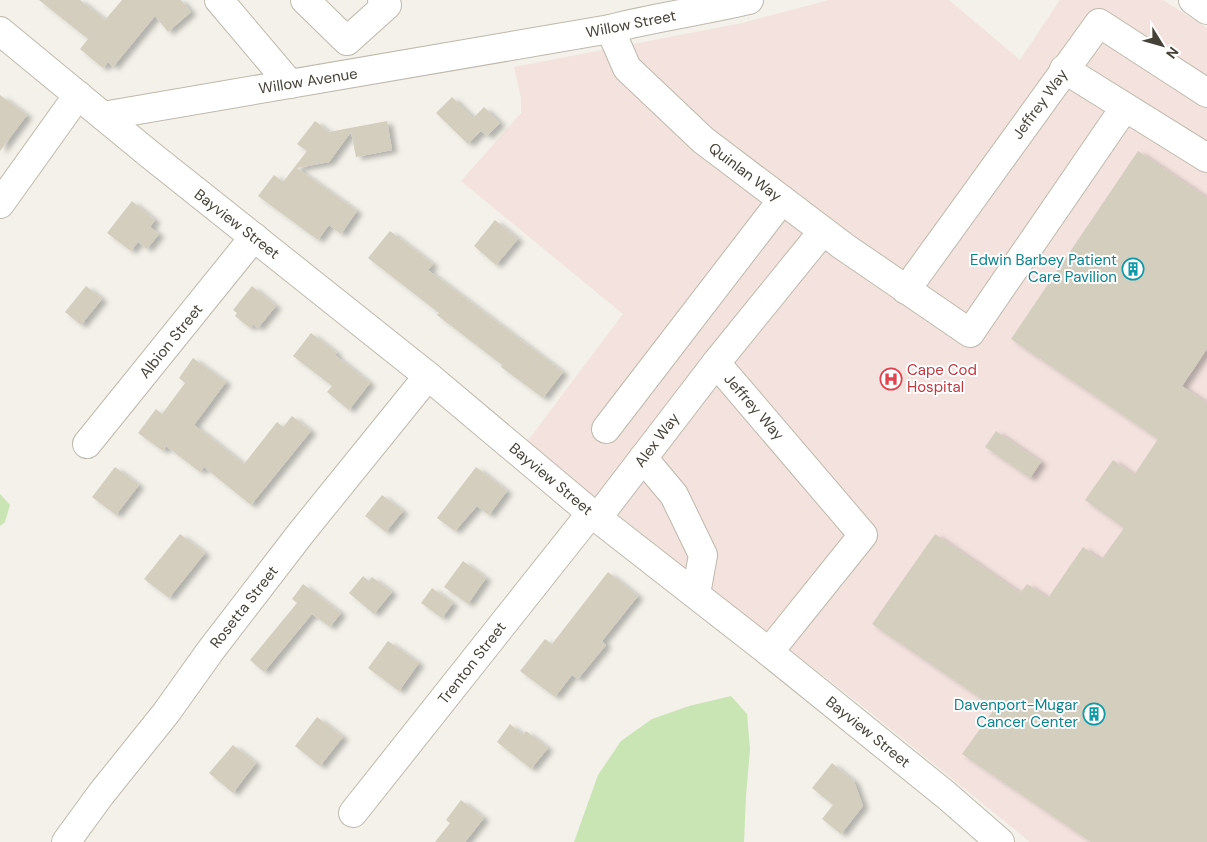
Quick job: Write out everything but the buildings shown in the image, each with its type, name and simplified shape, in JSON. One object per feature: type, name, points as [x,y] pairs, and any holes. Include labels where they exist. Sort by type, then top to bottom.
[{"type":"street","points":[[219,0],[290,84]]},
{"type":"street","points":[[305,0],[347,41],[387,5],[382,0]]},
{"type":"street","name":"Willow Street","points":[[513,46],[610,29],[749,0]]},
{"type":"street","points":[[1192,0],[1207,10]]},
{"type":"street","name":"Jeffrey Way","points":[[906,290],[1099,23],[1207,93]]},
{"type":"street","name":"Quinlan Way","points":[[610,29],[627,68],[704,140],[823,231],[970,333],[1125,107]]},
{"type":"street","name":"Bayview Street","points":[[0,32],[428,376],[595,515],[946,795],[1000,842]]},
{"type":"street","name":"Willow Avenue","points":[[103,116],[513,46]]},
{"type":"street","points":[[1064,69],[1207,158]]},
{"type":"street","points":[[0,204],[78,95]]},
{"type":"street","points":[[606,429],[782,200]]},
{"type":"street","name":"Jeffrey Way","points":[[769,652],[863,534],[716,363],[823,231]]},
{"type":"street","name":"Albion Street","points":[[87,444],[254,237]]},
{"type":"street","name":"Alex Way","points":[[595,515],[643,458],[716,363]]},
{"type":"street","name":"Rosetta Street","points":[[66,842],[101,794],[166,713],[211,650],[301,533],[428,376]]},
{"type":"street","points":[[643,458],[674,495],[703,555],[696,594]]},
{"type":"street","name":"Trenton Street","points":[[353,813],[595,515]]},
{"type":"shaded area","name":"Cape Cod Hospital","points":[[829,0],[949,0],[1020,60],[1060,0],[1163,0],[1207,28],[1207,842],[1030,842],[871,713],[526,443],[623,314],[461,181],[521,113],[521,98],[514,67],[742,23]]},
{"type":"green space","points":[[0,494],[10,505],[5,522],[0,526]]},
{"type":"green space","points":[[731,696],[747,714],[750,749],[744,842],[574,842],[598,775],[621,741],[652,719],[689,706]]},
{"type":"place","name":"Edwin Barbey Patient Care Pavilion","points":[[1133,269]]},
{"type":"place","name":"Cape Cod Hospital","points":[[891,379]]},
{"type":"place","name":"Davenport-Mugar Cancer Center","points":[[1094,714]]}]
